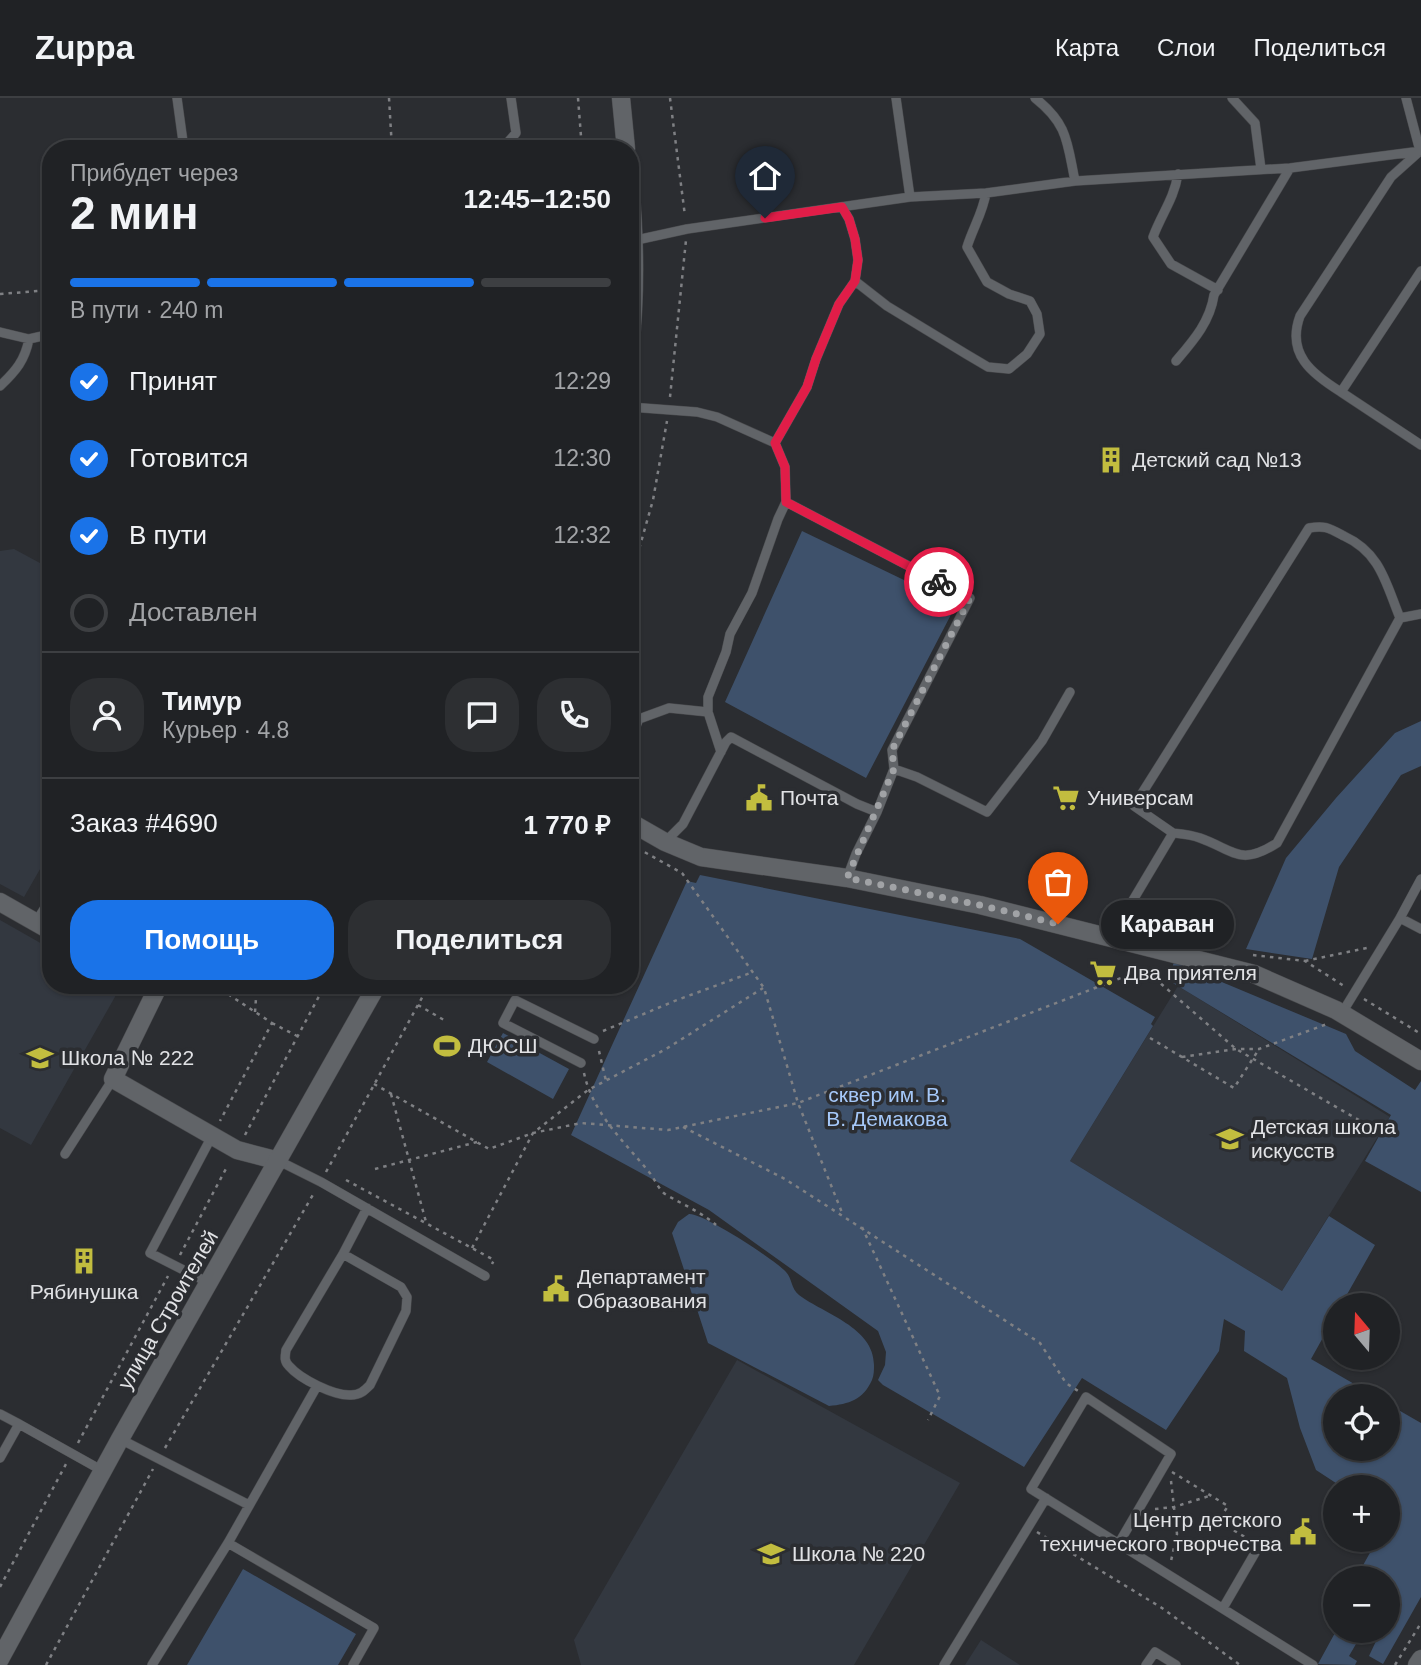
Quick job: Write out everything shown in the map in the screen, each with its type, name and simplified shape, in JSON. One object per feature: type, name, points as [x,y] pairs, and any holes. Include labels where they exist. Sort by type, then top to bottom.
[{"type":"street","points":[[621,98],[625,140]]},
{"type":"street","points":[[639,827],[665,842],[701,857],[847,878],[980,905],[1254,974],[1421,1061]]},
{"type":"street","points":[[0,902],[42,925]]},
{"type":"street","points":[[151,994],[113,1079],[237,1150],[279,1161]]},
{"type":"street","name":"улица Строителей","points":[[0,1659],[120,1439],[372,994]]},
{"type":"street","points":[[1417,1665],[1421,1659]]},
{"type":"lane","points":[[177,98],[183,140]]},
{"type":"lane","points":[[510,140],[516,133],[511,98]]},
{"type":"lane","points":[[896,98],[910,197]]},
{"type":"lane","points":[[1035,98],[1059,121],[1066,136],[1075,181]]},
{"type":"lane","points":[[1232,98],[1255,123],[1261,169]]},
{"type":"lane","points":[[1406,98],[1421,151]]},
{"type":"lane","points":[[639,240],[687,229],[910,197],[986,192],[1075,181],[1290,168],[1421,151]]},
{"type":"lane","points":[[1421,151],[1391,177],[1300,316],[1295,328],[1297,346],[1303,361],[1314,375],[1421,445]]},
{"type":"lane","points":[[1176,361],[1205,324],[1218,290],[1290,168]]},
{"type":"lane","points":[[1178,174],[1174,195],[1161,216],[1153,237],[1171,264],[1218,290]]},
{"type":"lane","points":[[855,281],[887,306],[977,361],[988,367],[1009,369],[1027,354],[1040,334],[1037,314],[1030,301],[987,282],[967,247],[973,228],[983,211],[986,192]]},
{"type":"lane","points":[[775,443],[807,387],[839,304],[855,281],[858,260],[855,239],[842,207]]},
{"type":"lane","points":[[1341,392],[1421,271]]},
{"type":"lane","points":[[0,332],[29,339],[42,336]]},
{"type":"lane","points":[[0,386],[26,356],[29,339]]},
{"type":"lane","points":[[639,408],[718,417],[775,443],[785,467],[786,502],[752,593],[730,634],[709,697],[708,712],[721,752]]},
{"type":"lane","points":[[786,502],[970,598],[892,750],[894,769],[847,878]]},
{"type":"lane","points":[[1401,618],[1375,558],[1360,543],[1324,526],[1308,528],[1134,806],[1173,833],[1199,837],[1234,854],[1252,856],[1276,843],[1401,618],[1421,614]]},
{"type":"lane","points":[[894,769],[917,777],[987,811],[1042,741],[1070,692]]},
{"type":"lane","points":[[639,719],[669,708],[708,712]]},
{"type":"lane","points":[[665,842],[684,824],[731,737],[857,804],[877,811]]},
{"type":"lane","points":[[1111,937],[1173,833]]},
{"type":"lane","points":[[1336,1018],[1400,918],[1421,879]]},
{"type":"lane","points":[[1400,918],[1421,929]]},
{"type":"lane","points":[[581,1063],[503,1023],[515,1000],[596,1041]]},
{"type":"lane","points":[[65,1154],[113,1079]]},
{"type":"lane","points":[[209,1284],[150,1253],[212,1136]]},
{"type":"lane","points":[[279,1161],[321,1182],[485,1276]]},
{"type":"lane","points":[[343,1254],[401,1287],[407,1297],[406,1311],[370,1385],[361,1394],[348,1396],[317,1386],[289,1367],[285,1359],[286,1350],[367,1208]]},
{"type":"lane","points":[[152,1665],[228,1543],[317,1386]]},
{"type":"lane","points":[[1119,1543],[1171,1454],[1086,1397],[1031,1489],[1313,1665]]},
{"type":"lane","points":[[0,1414],[103,1471]]},
{"type":"lane","points":[[0,1458],[19,1424]]},
{"type":"lane","points":[[120,1439],[249,1505]]},
{"type":"lane","points":[[944,1665],[1046,1498]]},
{"type":"lane","points":[[228,1543],[374,1628],[354,1665]]},
{"type":"lane","points":[[1223,1608],[1259,1546]]},
{"type":"lane","points":[[1146,1665],[1155,1652],[1176,1665]]},
{"type":"path","points":[[389,98],[391,140]]},
{"type":"path","points":[[578,98],[581,140]]},
{"type":"path","points":[[639,549],[653,500],[669,410],[687,229],[670,98]]},
{"type":"path","points":[[0,294],[42,290]]},
{"type":"path","points":[[639,849],[682,873],[764,988],[798,1103],[844,1215]]},
{"type":"path","points":[[1305,961],[1384,944]]},
{"type":"path","points":[[374,1084],[489,1149],[533,1133],[581,1123],[668,1130],[798,1103],[1144,969],[1236,1049],[1371,1127]]},
{"type":"path","points":[[606,1080],[596,1041],[606,1029],[753,972]]},
{"type":"path","points":[[472,1248],[533,1133],[588,1090],[666,1049],[764,988]]},
{"type":"path","points":[[1354,993],[1421,1034]]},
{"type":"path","points":[[228,994],[272,1023],[298,1036]]},
{"type":"path","points":[[255,1012],[256,994]]},
{"type":"path","points":[[0,1587],[321,994]]},
{"type":"path","points":[[46,1665],[159,1459],[321,1182],[424,994]]},
{"type":"path","points":[[418,1005],[444,1020]]},
{"type":"path","points":[[1182,1057],[1236,1049],[1259,1049],[1336,1018]]},
{"type":"path","points":[[212,1136],[272,1023]]},
{"type":"path","points":[[1150,1038],[1234,1088],[1259,1049]]},
{"type":"path","points":[[581,1063],[588,1090],[609,1126],[652,1175],[662,1192],[702,1213],[716,1225]]},
{"type":"path","points":[[391,1094],[426,1223]]},
{"type":"path","points":[[682,1126],[785,1178],[1041,1343],[1066,1383],[1086,1397]]},
{"type":"path","points":[[375,1169],[477,1142]]},
{"type":"path","points":[[338,1176],[494,1260],[485,1276]]},
{"type":"path","points":[[861,1226],[940,1396],[928,1420]]},
{"type":"path","points":[[1169,1574],[1177,1534],[1170,1471],[1228,1506],[1218,1521],[1259,1546]]},
{"type":"path","points":[[1137,1511],[1174,1507],[1211,1496]]},
{"type":"path","points":[[1028,1527],[1162,1608],[1240,1665]]},
{"type":"path","points":[[1395,1665],[1421,1623]]},
{"type":"shaded area","points":[[14,549],[42,564],[42,866],[24,897],[0,884],[0,551]]},
{"type":"shaded area","name":"Школа № 222","points":[[0,920],[42,944],[42,994],[117,994],[31,1145],[0,1128]]},
{"type":"shaded area","name":"Детская школа искусств","points":[[1178,986],[1390,1117],[1282,1291],[1070,1161]]},
{"type":"shaded area","name":"Школа № 220","points":[[737,1360],[960,1483],[854,1665],[581,1665],[574,1640]]},
{"type":"shaded area","points":[[981,1640],[1020,1665],[965,1665]]},
{"type":"green space","points":[[802,531],[956,605],[866,778],[725,702]]},
{"type":"green space","points":[[1421,721],[1421,766],[1401,775],[1339,867],[1312,959],[1246,949],[1286,858],[1395,733]]},
{"type":"green space","name":"сквер им. В. В. Демакова","points":[[700,875],[1020,939],[1155,1017],[1151,1024],[1153,1026],[1070,1161],[1282,1291],[1329,1216],[1375,1245],[1348,1293],[1323,1293],[1323,1338],[1311,1359],[1323,1366],[1323,1370],[1330,1370],[1354,1384],[1323,1384],[1323,1461],[1400,1461],[1400,1411],[1421,1423],[1421,1597],[1400,1634],[1400,1566],[1363,1566],[1370,1552],[1400,1552],[1400,1475],[1324,1475],[1316,1470],[1300,1428],[1287,1378],[1244,1351],[1245,1331],[1224,1319],[1219,1351],[1166,1430],[1082,1378],[1024,1467],[883,1385],[878,1380],[885,1365],[886,1352],[878,1331],[709,1210],[571,1135],[635,994],[639,994],[639,986],[687,881],[696,883]]},
{"type":"green space","points":[[1174,962],[1346,1034],[1355,1051],[1415,1090],[1421,1081],[1421,1192],[1365,1161],[1391,1115],[1168,980]]},
{"type":"green space","points":[[503,1033],[569,1069],[553,1099],[487,1062]]},
{"type":"green space","points":[[689,1214],[723,1228],[768,1257],[786,1272],[799,1295],[857,1331],[872,1352],[874,1365],[872,1380],[860,1396],[843,1404],[829,1406],[708,1343],[672,1233],[678,1222]]},
{"type":"green space","points":[[243,1569],[356,1634],[338,1665],[187,1665]]},
{"type":"green space","points":[[1329,1643],[1356,1644],[1349,1656],[1357,1661],[1355,1665],[1318,1664]]},
{"type":"green space","name":"сквер им. В. В. Демакова","points":[[1375,1643],[1395,1643],[1383,1664],[1369,1656]]},
{"type":"way so far","points":[[939,582],[970,598],[892,750],[894,769],[847,878],[1058,924]]},
{"type":"place","name":"Детский сад №13","points":[[1111,460]]},
{"type":"place","name":"Почта","points":[[759,798]]},
{"type":"place","name":"Универсам","points":[[1066,798]]},
{"type":"place","name":"Караван","points":[[1058,924]]},
{"type":"place","name":"Два приятеля","points":[[1103,973]]},
{"type":"place","name":"ДЮСШ","points":[[447,1046]]},
{"type":"place","name":"Школа № 222","points":[[40,1058]]},
{"type":"place","name":"Детская школа искусств","points":[[1230,1139]]},
{"type":"place","name":"Рябинушка","points":[[84,1261]]},
{"type":"place","name":"Департамент Образования","points":[[556,1289]]},
{"type":"place","name":"Центр детского технического творчества","points":[[1303,1532]]},
{"type":"place","name":"Школа № 220","points":[[771,1554]]},
{"type":"route","points":[[765,218],[842,207],[849,219],[858,260],[855,281],[839,304],[807,387],[775,443],[785,467],[786,502],[939,582]]}]
